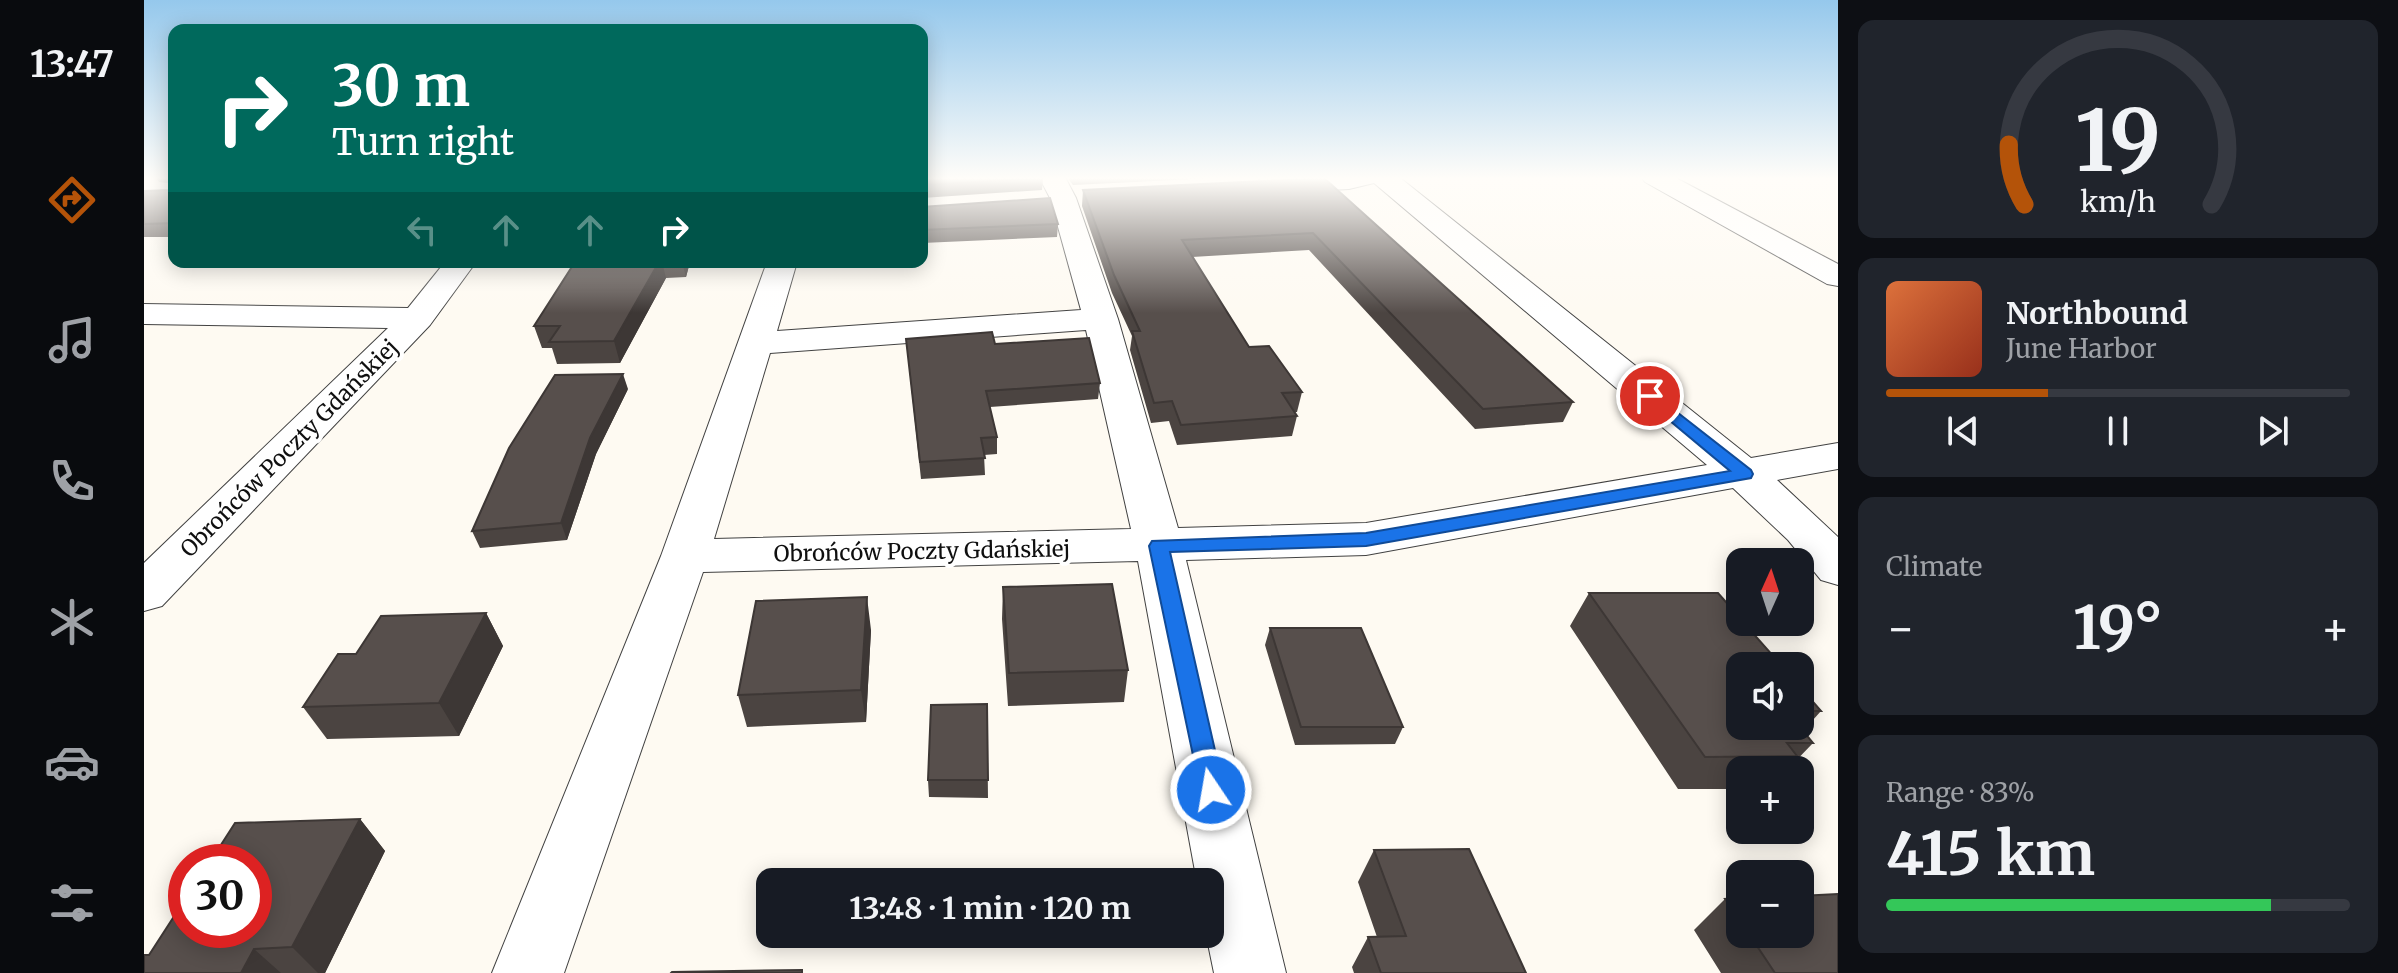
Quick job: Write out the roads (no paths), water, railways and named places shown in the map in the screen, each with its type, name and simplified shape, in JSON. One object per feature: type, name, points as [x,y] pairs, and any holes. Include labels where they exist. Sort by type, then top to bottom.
[{"type":"street","points":[[1070,222],[1101,319],[1159,546],[1250,973]]},
{"type":"street","points":[[1438,222],[1744,474],[1804,529],[1838,568]]},
{"type":"street","points":[[1738,222],[1838,277]]},
{"type":"street","points":[[1780,245],[1823,239]]},
{"type":"street","name":"Obrońców Poczty Gdańskiej","points":[[150,581],[418,318],[456,268]]},
{"type":"street","points":[[528,973],[685,556],[780,268]]},
{"type":"street","points":[[144,314],[418,318]]},
{"type":"street","points":[[757,343],[1101,319]]},
{"type":"street","name":"Obrońców Poczty Gdańskiej","points":[[685,556],[1366,539],[1838,456]]}]
